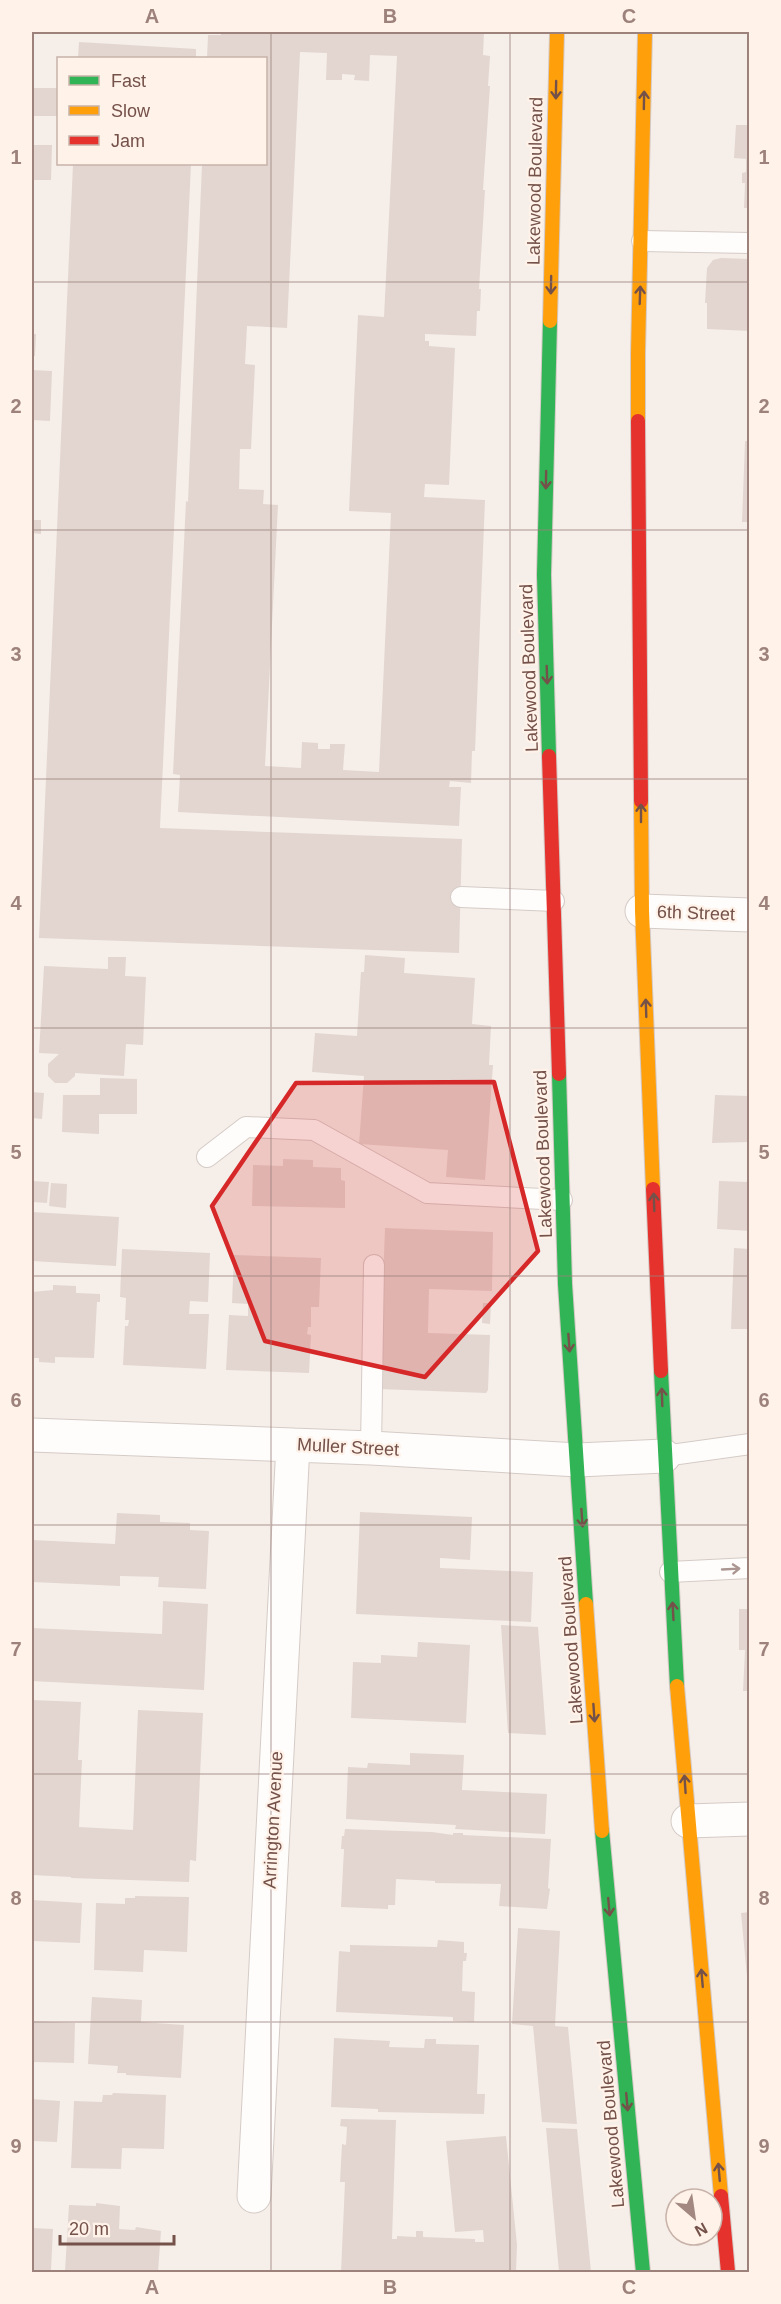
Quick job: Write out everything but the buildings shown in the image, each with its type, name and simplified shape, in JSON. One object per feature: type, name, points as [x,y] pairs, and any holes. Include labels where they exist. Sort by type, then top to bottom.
[{"type":"main road","name":"Lakewood Boulevard","points":[[557,32],[544,575],[565,1284],[600,1807],[643,2272]]},
{"type":"main road","points":[[645,32],[638,365],[642,911],[670,1572],[688,1821],[728,2272]]},
{"type":"street","name":"6th Street","points":[[642,911],[750,915]]},
{"type":"street","name":"Muller Street","points":[[32,1435],[371,1448],[578,1460],[664,1456]]},
{"type":"street","name":"Arrington Avenue","points":[[254,2196],[292,1445]]},
{"type":"street","points":[[688,1821],[750,1819]]},
{"type":"lane","points":[[642,241],[750,243]]},
{"type":"lane","points":[[461,897],[554,901]]},
{"type":"lane","points":[[207,1157],[246,1127],[314,1130],[427,1193],[562,1200]]},
{"type":"lane","points":[[371,1448],[374,1265]]},
{"type":"lane","points":[[664,1456],[750,1444]]},
{"type":"lane","points":[[670,1572],[750,1568]]},
{"type":"highlighted area","points":[[494,1082],[538,1251],[425,1377],[265,1341],[212,1206],[296,1083]]},
{"type":"traffic: fast","points":[[549,756],[544,575],[550,321]]},
{"type":"traffic: fast","points":[[559,1074],[565,1284],[586,1604]]},
{"type":"traffic: fast","points":[[661,1371],[677,1686]]},
{"type":"traffic: fast","points":[[602,1831],[643,2272]]},
{"type":"traffic: slow","points":[[550,321],[557,32]]},
{"type":"traffic: slow","points":[[638,421],[645,32]]},
{"type":"traffic: slow","points":[[641,801],[642,911],[653,1189]]},
{"type":"traffic: slow","points":[[586,1604],[602,1831]]},
{"type":"traffic: slow","points":[[677,1686],[720,2187]]},
{"type":"traffic: jam","points":[[638,421],[641,801]]},
{"type":"traffic: jam","points":[[549,756],[559,1074]]},
{"type":"traffic: jam","points":[[653,1189],[661,1371]]},
{"type":"traffic: jam","points":[[724,2229],[728,2272]]}]
